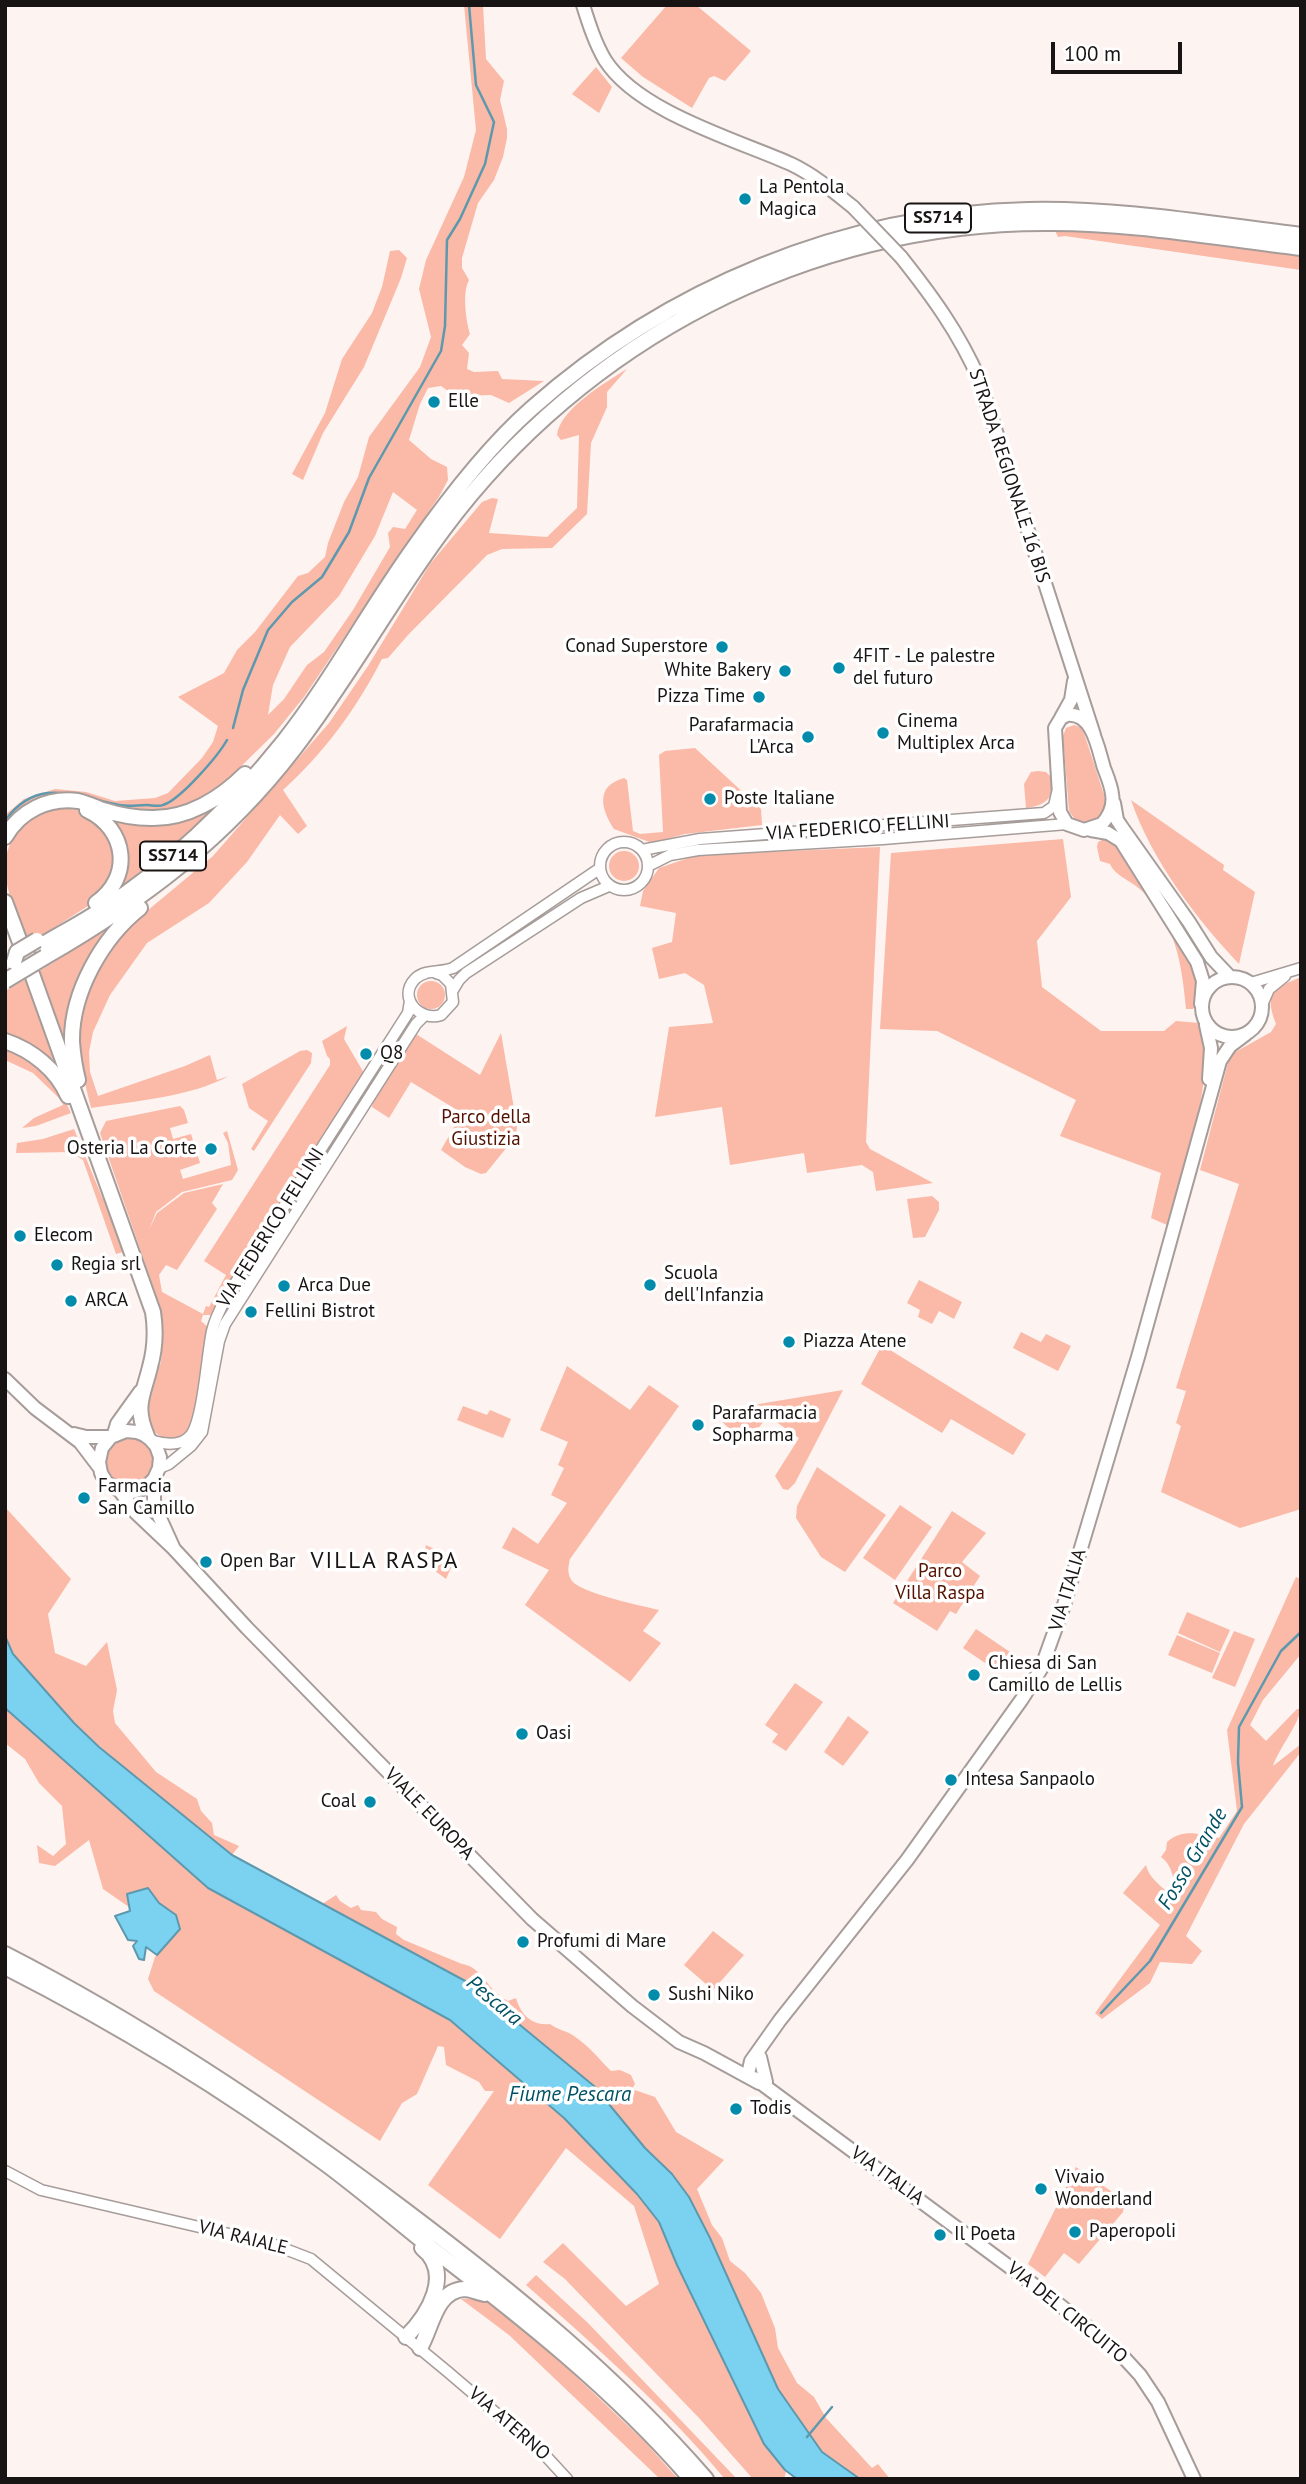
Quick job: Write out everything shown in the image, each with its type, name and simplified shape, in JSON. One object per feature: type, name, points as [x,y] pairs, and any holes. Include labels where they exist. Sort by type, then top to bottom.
[{"type":"highway","name":"SS714","points":[[5,981],[41,948],[100,911],[168,861],[234,799],[284,741],[313,702],[430,524],[474,470],[529,411],[592,360],[664,313],[705,290],[757,267],[822,244],[889,226],[965,214],[1023,210],[1093,211],[1301,235]]},
{"type":"highway","name":"SS714","points":[[9,964],[107,921],[174,871],[221,830],[292,752],[428,550],[485,476],[531,429],[575,390],[626,353],[690,313],[813,260],[894,238],[965,227],[1042,223],[1110,225],[1301,248]]},
{"type":"highway","points":[[5,836],[28,812],[42,805],[62,802],[78,801],[142,818],[182,814],[217,797],[240,779],[267,750],[284,741]]},
{"type":"highway","points":[[41,948],[106,897],[119,875],[120,850],[108,825],[93,813],[62,802]]},
{"type":"highway","points":[[79,1106],[79,1084],[72,1042],[74,1017],[81,994],[94,965],[114,934],[129,917],[167,888],[174,871]]},
{"type":"highway","points":[[5,902],[21,945]]},
{"type":"highway","points":[[32,974],[153,1312],[153,1356],[142,1391],[140,1414],[150,1439]]},
{"type":"highway","points":[[5,1041],[37,1057],[50,1069],[65,1088],[75,1114],[87,1126]]},
{"type":"highway","points":[[113,1436],[118,1424],[142,1391]]},
{"type":"highway","points":[[5,1954],[143,2029],[229,2084],[347,2166],[467,2257],[575,2345],[673,2441],[706,2479]]},
{"type":"highway","points":[[5,1967],[133,2038],[221,2092],[326,2164],[490,2293],[608,2392],[691,2479]]},
{"type":"highway","points":[[406,2337],[425,2315],[436,2290],[433,2260],[420,2247],[418,2238]]},
{"type":"highway","points":[[420,2348],[435,2312],[449,2294],[463,2289],[482,2294],[490,2293]]},
{"type":"main road","name":"STRADA REGIONALE 16 BIS","points":[[583,5],[595,40],[606,61],[620,78],[637,92],[715,134],[808,173],[853,207],[901,257],[942,309],[979,379],[1113,795]]},
{"type":"main road","name":"STRADA REGIONALE 16 BIS","points":[[1066,824],[1059,812],[1055,728],[1073,692],[1072,670]]},
{"type":"main road","points":[[1062,718],[1078,715],[1094,735]]},
{"type":"main road","points":[[1084,830],[1102,824],[1109,815],[1113,795]]},
{"type":"main road","points":[[1113,795],[1115,813],[1121,826],[1211,957],[1230,976]]},
{"type":"main road","points":[[1066,824],[1108,833],[1121,841],[1197,962],[1203,981],[1201,1004],[1205,1022],[1218,1035],[1227,1038],[1246,1034],[1258,1022],[1262,1005],[1260,995],[1251,983],[1230,976],[1214,982],[1203,996],[1201,1004]]},
{"type":"main road","name":"VIA ITALIA","points":[[1205,1022],[1211,1048],[1208,1097]]},
{"type":"main road","name":"VIA ITALIA","points":[[740,2067],[760,2053],[780,2020],[906,1860],[1041,1669],[1064,1605],[1148,1322],[1208,1097],[1225,1052],[1246,1034]]},
{"type":"main road","points":[[5,1379],[35,1408],[83,1446],[99,1467],[106,1482],[120,1491],[141,1490],[157,1474],[158,1451],[150,1439],[131,1431],[113,1436],[86,1437],[67,1432]]},
{"type":"main road","points":[[99,1467],[102,1448],[113,1436]]},
{"type":"main road","name":"VIALE EUROPA","points":[[157,1474],[154,1504],[174,1549]]},
{"type":"main road","name":"VIALE EUROPA","points":[[120,1491],[136,1513],[532,1919],[632,2007],[679,2042],[740,2067],[763,2083]]},
{"type":"main road","points":[[740,2067],[760,2053],[763,2083]]},
{"type":"main road","name":"VIA ITALIA","points":[[763,2083],[999,2259]]},
{"type":"main road","name":"VIA DEL CIRCUITO","points":[[999,2259],[1097,2333],[1140,2375],[1158,2402],[1194,2479]]},
{"type":"street","name":"VIA FEDERICO FELLINI","points":[[642,850],[700,839],[1044,813],[1054,806],[1057,789]]},
{"type":"street","name":"VIA FEDERICO FELLINI","points":[[648,866],[670,855],[698,850],[1066,824]]},
{"type":"street","points":[[628,842],[642,850],[648,866],[645,879],[635,888],[621,891],[604,881],[599,869],[601,857],[614,844],[628,842]]},
{"type":"street","points":[[436,973],[447,979],[453,990],[453,1002],[446,1012],[436,1017],[424,1016],[418,1013],[410,1001],[410,990],[415,979],[425,974],[448,971],[599,869]]},
{"type":"street","points":[[453,990],[466,973],[581,898],[609,886]]},
{"type":"street","points":[[1251,983],[1301,968]]},
{"type":"street","points":[[1262,1005],[1269,989],[1289,971]]},
{"type":"street","name":"VIA FEDERICO FELLINI","points":[[150,1439],[178,1443],[191,1436],[198,1416],[216,1317],[408,1013],[410,1001]]},
{"type":"street","name":"VIA FEDERICO FELLINI","points":[[157,1474],[198,1439],[205,1422],[219,1341],[225,1324],[416,1024],[424,1016]]},
{"type":"street","name":"VIA RAIALE","points":[[5,2171],[41,2190],[300,2252],[323,2267],[448,2372]]},
{"type":"street","name":"VIA ATERNO","points":[[448,2372],[544,2454],[567,2479]]},
{"type":"green space","points":[[464,5],[483,5],[486,59],[504,81],[500,100],[507,129],[503,157],[494,180],[478,203],[462,258],[462,268],[469,280],[465,299],[470,334],[462,345],[469,353],[467,369],[474,372],[498,371],[502,379],[544,381],[509,403],[491,395],[455,396],[441,386],[428,388],[409,440],[431,459],[447,467],[448,480],[304,697],[274,734],[221,786],[202,799],[179,809],[142,814],[69,797],[5,827],[5,815],[24,799],[55,789],[86,792],[115,801],[155,798],[168,793],[202,758],[213,742],[218,726],[178,697],[224,673],[237,650],[255,632],[298,576],[308,573],[325,557],[344,502],[358,477],[369,437],[420,367],[431,337],[419,289],[426,260],[464,177],[476,130]],"holes":[[[393,492],[417,510],[405,529],[393,527],[388,533],[390,547],[353,610],[324,652],[307,665],[284,699],[268,715],[273,685],[290,647],[339,596],[375,536]]]},
{"type":"green space","points":[[667,5],[696,5],[751,51],[725,81],[714,76],[709,78],[692,108],[643,77],[621,58]]},
{"type":"green space","points":[[596,67],[612,87],[599,113],[572,94]]},
{"type":"green space","points":[[1054,228],[1152,234],[1301,255],[1301,270],[1058,237]]},
{"type":"green space","points":[[399,250],[407,258],[364,367],[323,433],[303,480],[292,474],[325,413],[342,359],[372,313],[382,287],[390,251]]},
{"type":"green space","points":[[627,369],[607,392],[607,407],[591,443],[587,514],[552,548],[502,549],[487,555],[388,658],[382,659],[338,729],[313,761],[283,790],[307,826],[298,834],[280,815],[247,862],[209,903],[147,943],[110,995],[93,1032],[89,1052],[90,1072],[98,1096],[210,1055],[217,1080],[229,1076],[180,1094],[91,1108],[79,1059],[78,1020],[90,988],[121,934],[213,856],[329,723],[368,666],[430,564],[482,502],[498,499],[489,533],[547,537],[577,508],[579,435],[561,440],[557,435],[560,425],[585,397]]},
{"type":"green space","points":[[1074,725],[1080,727],[1084,733],[1107,804],[1104,817],[1086,825],[1076,821],[1069,811],[1063,736],[1066,728]]},
{"type":"green space","points":[[695,748],[761,809],[762,825],[685,834],[652,843],[614,829],[606,814],[603,799],[608,787],[624,778],[627,780],[633,831],[640,834],[663,832],[659,755],[665,751]]},
{"type":"green space","points":[[1031,772],[1046,772],[1052,778],[1052,791],[1044,803],[1026,808],[1024,784]]},
{"type":"green space","points":[[1131,800],[1224,865],[1223,870],[1255,892],[1239,964],[1176,887],[1151,845]]},
{"type":"green space","points":[[65,808],[81,811],[110,834],[117,870],[91,904],[32,942],[29,941],[10,895],[5,865],[7,852],[19,830],[28,822],[51,810]]},
{"type":"green space","points":[[214,810],[164,856],[117,889],[114,819],[202,813]]},
{"type":"green space","points":[[1063,839],[1071,897],[1037,941],[1042,987],[1101,1031],[1164,1031],[1176,1021],[1200,1023],[1205,1069],[1202,1096],[1189,1152],[1167,1225],[1151,1218],[1161,1173],[1060,1136],[1076,1100],[937,1031],[880,1029],[891,853]]},
{"type":"green space","points":[[1104,839],[1112,840],[1119,846],[1157,902],[1186,953],[1195,976],[1198,995],[1193,1009],[1186,1009],[1175,945],[1163,917],[1142,891],[1116,872],[1110,864],[1100,861],[1097,847],[1098,842]]},
{"type":"green space","points":[[880,847],[866,1142],[870,1149],[933,1183],[876,1191],[873,1172],[862,1165],[807,1173],[804,1153],[730,1165],[722,1107],[655,1117],[669,1027],[713,1023],[704,985],[685,973],[659,979],[652,948],[672,942],[676,913],[640,906],[643,891],[659,868],[697,855]]},
{"type":"green space","points":[[624,851],[635,855],[639,866],[635,877],[624,881],[613,877],[609,866],[613,855]]},
{"type":"green space","points":[[113,925],[66,1048],[38,972]]},
{"type":"green space","points":[[1301,977],[1301,1509],[1240,1528],[1161,1492],[1181,1426],[1176,1423],[1186,1391],[1176,1388],[1239,1184],[1200,1170],[1230,1055],[1271,1032],[1276,1024],[1271,1005],[1273,993]]},
{"type":"green space","points":[[26,979],[56,1058],[50,1059],[5,1036],[5,991]]},
{"type":"green space","points":[[431,981],[441,985],[445,995],[441,1005],[431,1009],[421,1005],[417,995],[421,985]]},
{"type":"green space","points":[[347,1026],[344,1039],[364,1073],[212,1315],[203,1315],[201,1321],[208,1327],[190,1433],[176,1441],[162,1438],[149,1427],[144,1408],[161,1362],[163,1335],[159,1304],[100,1133],[106,1121],[180,1106],[188,1123],[170,1128],[173,1139],[191,1134],[200,1163],[180,1170],[183,1179],[231,1165],[228,1143],[223,1133],[227,1131],[238,1170],[232,1180],[182,1192],[156,1212],[149,1230],[157,1213],[184,1193],[223,1184],[212,1203],[217,1209],[177,1270],[166,1265],[159,1275],[162,1292],[203,1314],[226,1275],[204,1261],[330,1065],[322,1041]]},
{"type":"green space","name":"Parco della Giustizia","points":[[501,1033],[517,1126],[516,1136],[486,1173],[481,1174],[465,1167],[441,1150],[462,1113],[411,1082],[389,1118],[372,1107],[416,1034],[480,1075]]},
{"type":"green space","points":[[5,1047],[27,1058],[45,1073],[60,1091],[71,1113],[36,1126],[22,1128],[34,1118],[63,1105],[33,1073],[5,1060]]},
{"type":"green space","points":[[307,1050],[312,1053],[311,1063],[254,1151],[251,1149],[268,1121],[249,1108],[242,1084],[300,1051]]},
{"type":"green space","points":[[74,1129],[126,1251],[116,1254],[83,1160],[70,1152],[16,1153],[17,1143],[43,1139]]},
{"type":"green space","points":[[932,1196],[939,1202],[939,1210],[925,1237],[913,1238],[907,1199]]},
{"type":"green space","points":[[919,1280],[962,1302],[954,1319],[939,1311],[932,1324],[918,1317],[920,1310],[907,1303]]},
{"type":"green space","points":[[1021,1332],[1041,1342],[1046,1334],[1071,1346],[1058,1371],[1013,1348]]},
{"type":"green space","points":[[882,1345],[1026,1434],[1013,1455],[951,1419],[942,1433],[861,1384]]},
{"type":"green space","points":[[567,1366],[630,1410],[649,1385],[679,1406],[570,1559],[570,1578],[578,1586],[659,1610],[643,1631],[661,1643],[630,1682],[525,1605],[549,1570],[502,1548],[513,1527],[538,1544],[567,1503],[551,1495],[564,1468],[558,1465],[568,1442],[540,1430]]},
{"type":"green space","points":[[843,1390],[795,1483],[788,1490],[783,1489],[775,1476],[799,1438],[768,1416],[748,1441],[725,1425],[717,1411]]},
{"type":"green space","points":[[463,1406],[487,1415],[490,1410],[511,1419],[503,1438],[457,1420]]},
{"type":"green space","points":[[129,1438],[138,1439],[146,1445],[152,1453],[152,1471],[146,1479],[138,1485],[129,1486],[120,1485],[112,1479],[106,1471],[105,1462],[106,1453],[112,1445],[120,1439]]},
{"type":"green space","points":[[817,1467],[886,1515],[845,1572],[821,1557],[796,1518],[797,1506]]},
{"type":"green space","points":[[900,1505],[932,1527],[895,1580],[863,1558]]},
{"type":"green space","points":[[5,1507],[71,1579],[48,1614],[55,1653],[86,1666],[107,1642],[117,1690],[113,1711],[115,1723],[156,1772],[197,1799],[201,1811],[212,1823],[214,1835],[239,1846],[232,1855],[86,1734],[16,1657],[5,1636]]},
{"type":"green space","name":"Parco Villa Raspa","points":[[952,1511],[986,1533],[962,1562],[980,1576],[956,1614],[950,1611],[937,1631],[893,1603]]},
{"type":"green space","points":[[426,1545],[455,1559],[446,1579],[423,1562]]},
{"type":"green space","points":[[1296,1577],[1301,1579],[1301,1654],[1263,1700],[1250,1725],[1266,1741],[1300,1709],[1297,1721],[1273,1766],[1301,1744],[1301,1752],[1244,1824],[1186,1936],[1202,1951],[1192,1964],[1160,1962],[1150,1983],[1102,2019],[1095,2013],[1160,1925],[1123,1893],[1146,1865],[1151,1876],[1176,1902],[1179,1897],[1171,1870],[1161,1857],[1167,1842],[1185,1834],[1219,1838],[1237,1811],[1227,1730]]},
{"type":"green space","points":[[1187,1612],[1230,1630],[1220,1652],[1178,1633]]},
{"type":"green space","points":[[976,1629],[1010,1652],[997,1671],[963,1648]]},
{"type":"green space","points":[[1234,1631],[1255,1639],[1235,1687],[1212,1678]]},
{"type":"green space","points":[[1177,1635],[1220,1653],[1212,1673],[1168,1655]]},
{"type":"green space","points":[[795,1683],[823,1702],[786,1751],[772,1742],[778,1734],[765,1725]]},
{"type":"green space","points":[[5,1708],[208,1888],[450,2020],[564,2118],[637,2194],[659,2222],[677,2265],[764,2444],[786,2472],[784,2479],[753,2479],[700,2419],[565,2279],[543,2262],[563,2243],[626,2306],[659,2284],[634,2206],[566,2148],[500,2239],[428,2185],[494,2091],[485,2091],[479,2082],[446,2065],[444,2047],[438,2046],[417,2094],[402,2103],[380,2141],[154,1991],[148,1979],[155,1957],[180,1929],[176,1915],[159,1903],[148,1888],[128,1894],[129,1907],[103,1889],[89,1840],[55,1866],[39,1863],[37,1845],[53,1856],[66,1844],[62,1806],[39,1783],[25,1759],[5,1743]]},
{"type":"green space","points":[[848,1716],[869,1732],[843,1766],[824,1752]]},
{"type":"green space","points":[[336,1895],[351,1908],[358,1905],[361,1910],[376,1912],[382,1919],[397,1927],[396,1934],[404,1940],[475,1969],[494,1991],[508,2001],[516,1998],[521,2010],[533,2021],[550,2024],[574,2036],[611,2071],[620,2070],[631,2075],[635,2084],[632,2089],[655,2097],[676,2132],[724,2160],[697,2189],[712,2225],[722,2238],[730,2261],[745,2273],[761,2293],[775,2328],[778,2348],[797,2383],[814,2397],[826,2418],[872,2468],[878,2464],[890,2479],[860,2479],[822,2452],[778,2389],[710,2238],[689,2197],[672,2174],[645,2148],[322,1904]]},
{"type":"green space","points":[[713,1931],[744,1955],[713,1990],[684,1965]]},
{"type":"green space","name":"Paperopoli","points":[[1076,2167],[1121,2198],[1124,2204],[1123,2212],[1079,2264],[1064,2253],[1045,2277],[1028,2264]]},
{"type":"green space","points":[[536,2275],[588,2323],[737,2479],[725,2479],[654,2402],[526,2285]]},
{"type":"green space","points":[[461,2299],[485,2299],[544,2346],[644,2441],[678,2479],[660,2479],[509,2335]]},
{"type":"water","name":"Fiume Pescara","points":[[5,1636],[13,1654],[74,1723],[99,1747],[232,1855],[469,1983],[594,2086],[689,2197],[778,2389],[822,2452],[860,2479],[797,2479],[785,2470],[764,2444],[677,2265],[659,2222],[637,2194],[564,2118],[450,2020],[208,1888],[5,1708]]},
{"type":"water","points":[[148,1888],[159,1903],[176,1915],[180,1929],[157,1955],[146,1947],[144,1960],[139,1959],[133,1946],[137,1941],[128,1940],[115,1916],[130,1911],[127,1894]]},
{"type":"waterway","points":[[233,728],[243,690],[268,630],[292,602],[322,577],[349,532],[369,478],[441,351],[445,326],[447,240],[460,219],[485,164],[494,122],[476,85],[469,5]]},
{"type":"waterway","points":[[5,821],[17,807],[30,798],[44,794],[73,794],[122,806],[163,805],[188,786],[227,740]]},
{"type":"waterway","name":"Fosso Grande","points":[[1101,2013],[1150,1961],[1242,1807],[1238,1762],[1239,1727],[1281,1651],[1301,1632]]},
{"type":"waterway","name":"Fosso Grande","points":[[807,2437],[832,2407]]},
{"type":"place","name":"La Pentola Magica","points":[[745,199]]},
{"type":"place","name":"Elle","points":[[434,402]]},
{"type":"place","name":"Conad Superstore","points":[[722,647]]},
{"type":"place","name":"4FIT - Le palestre del futuro","points":[[839,668]]},
{"type":"place","name":"White Bakery","points":[[785,671]]},
{"type":"place","name":"Pizza Time","points":[[759,697]]},
{"type":"place","name":"Cinema Multiplex Arca","points":[[883,733]]},
{"type":"place","name":"Parafarmacia L'Arca","points":[[808,737]]},
{"type":"place","name":"Poste Italiane","points":[[710,799]]},
{"type":"place","name":"Q8","points":[[366,1054]]},
{"type":"place","name":"Osteria La Corte","points":[[211,1149]]},
{"type":"place","name":"Elecom","points":[[20,1236]]},
{"type":"place","name":"Regia srl","points":[[57,1265]]},
{"type":"place","name":"Scuola dell'Infanzia","points":[[650,1285]]},
{"type":"place","name":"Arca Due","points":[[284,1286]]},
{"type":"place","name":"ARCA","points":[[71,1301]]},
{"type":"place","name":"Fellini Bistrot","points":[[251,1312]]},
{"type":"place","name":"Piazza Atene","points":[[789,1342]]},
{"type":"place","name":"Parafarmacia Sopharma","points":[[698,1425]]},
{"type":"place","name":"Farmacia San Camillo","points":[[84,1498]]},
{"type":"place","name":"Open Bar","points":[[206,1562]]},
{"type":"place","name":"Chiesa di San Camillo de Lellis","points":[[974,1675]]},
{"type":"place","name":"Oasi","points":[[522,1734]]},
{"type":"place","name":"Intesa Sanpaolo","points":[[951,1780]]},
{"type":"place","name":"Coal","points":[[370,1802]]},
{"type":"place","name":"Profumi di Mare","points":[[523,1942]]},
{"type":"place","name":"Sushi Niko","points":[[654,1995]]},
{"type":"place","name":"Todis","points":[[736,2109]]},
{"type":"place","name":"Vivaio Wonderland","points":[[1041,2189]]},
{"type":"place","name":"Paperopoli","points":[[1075,2232]]},
{"type":"place","name":"Il Poeta","points":[[940,2235]]},
{"type":"district","name":"VILLA RASPA","points":[[385,1561]]},
{"type":"water label","name":"Pescara","points":[[494,2001]]}]
